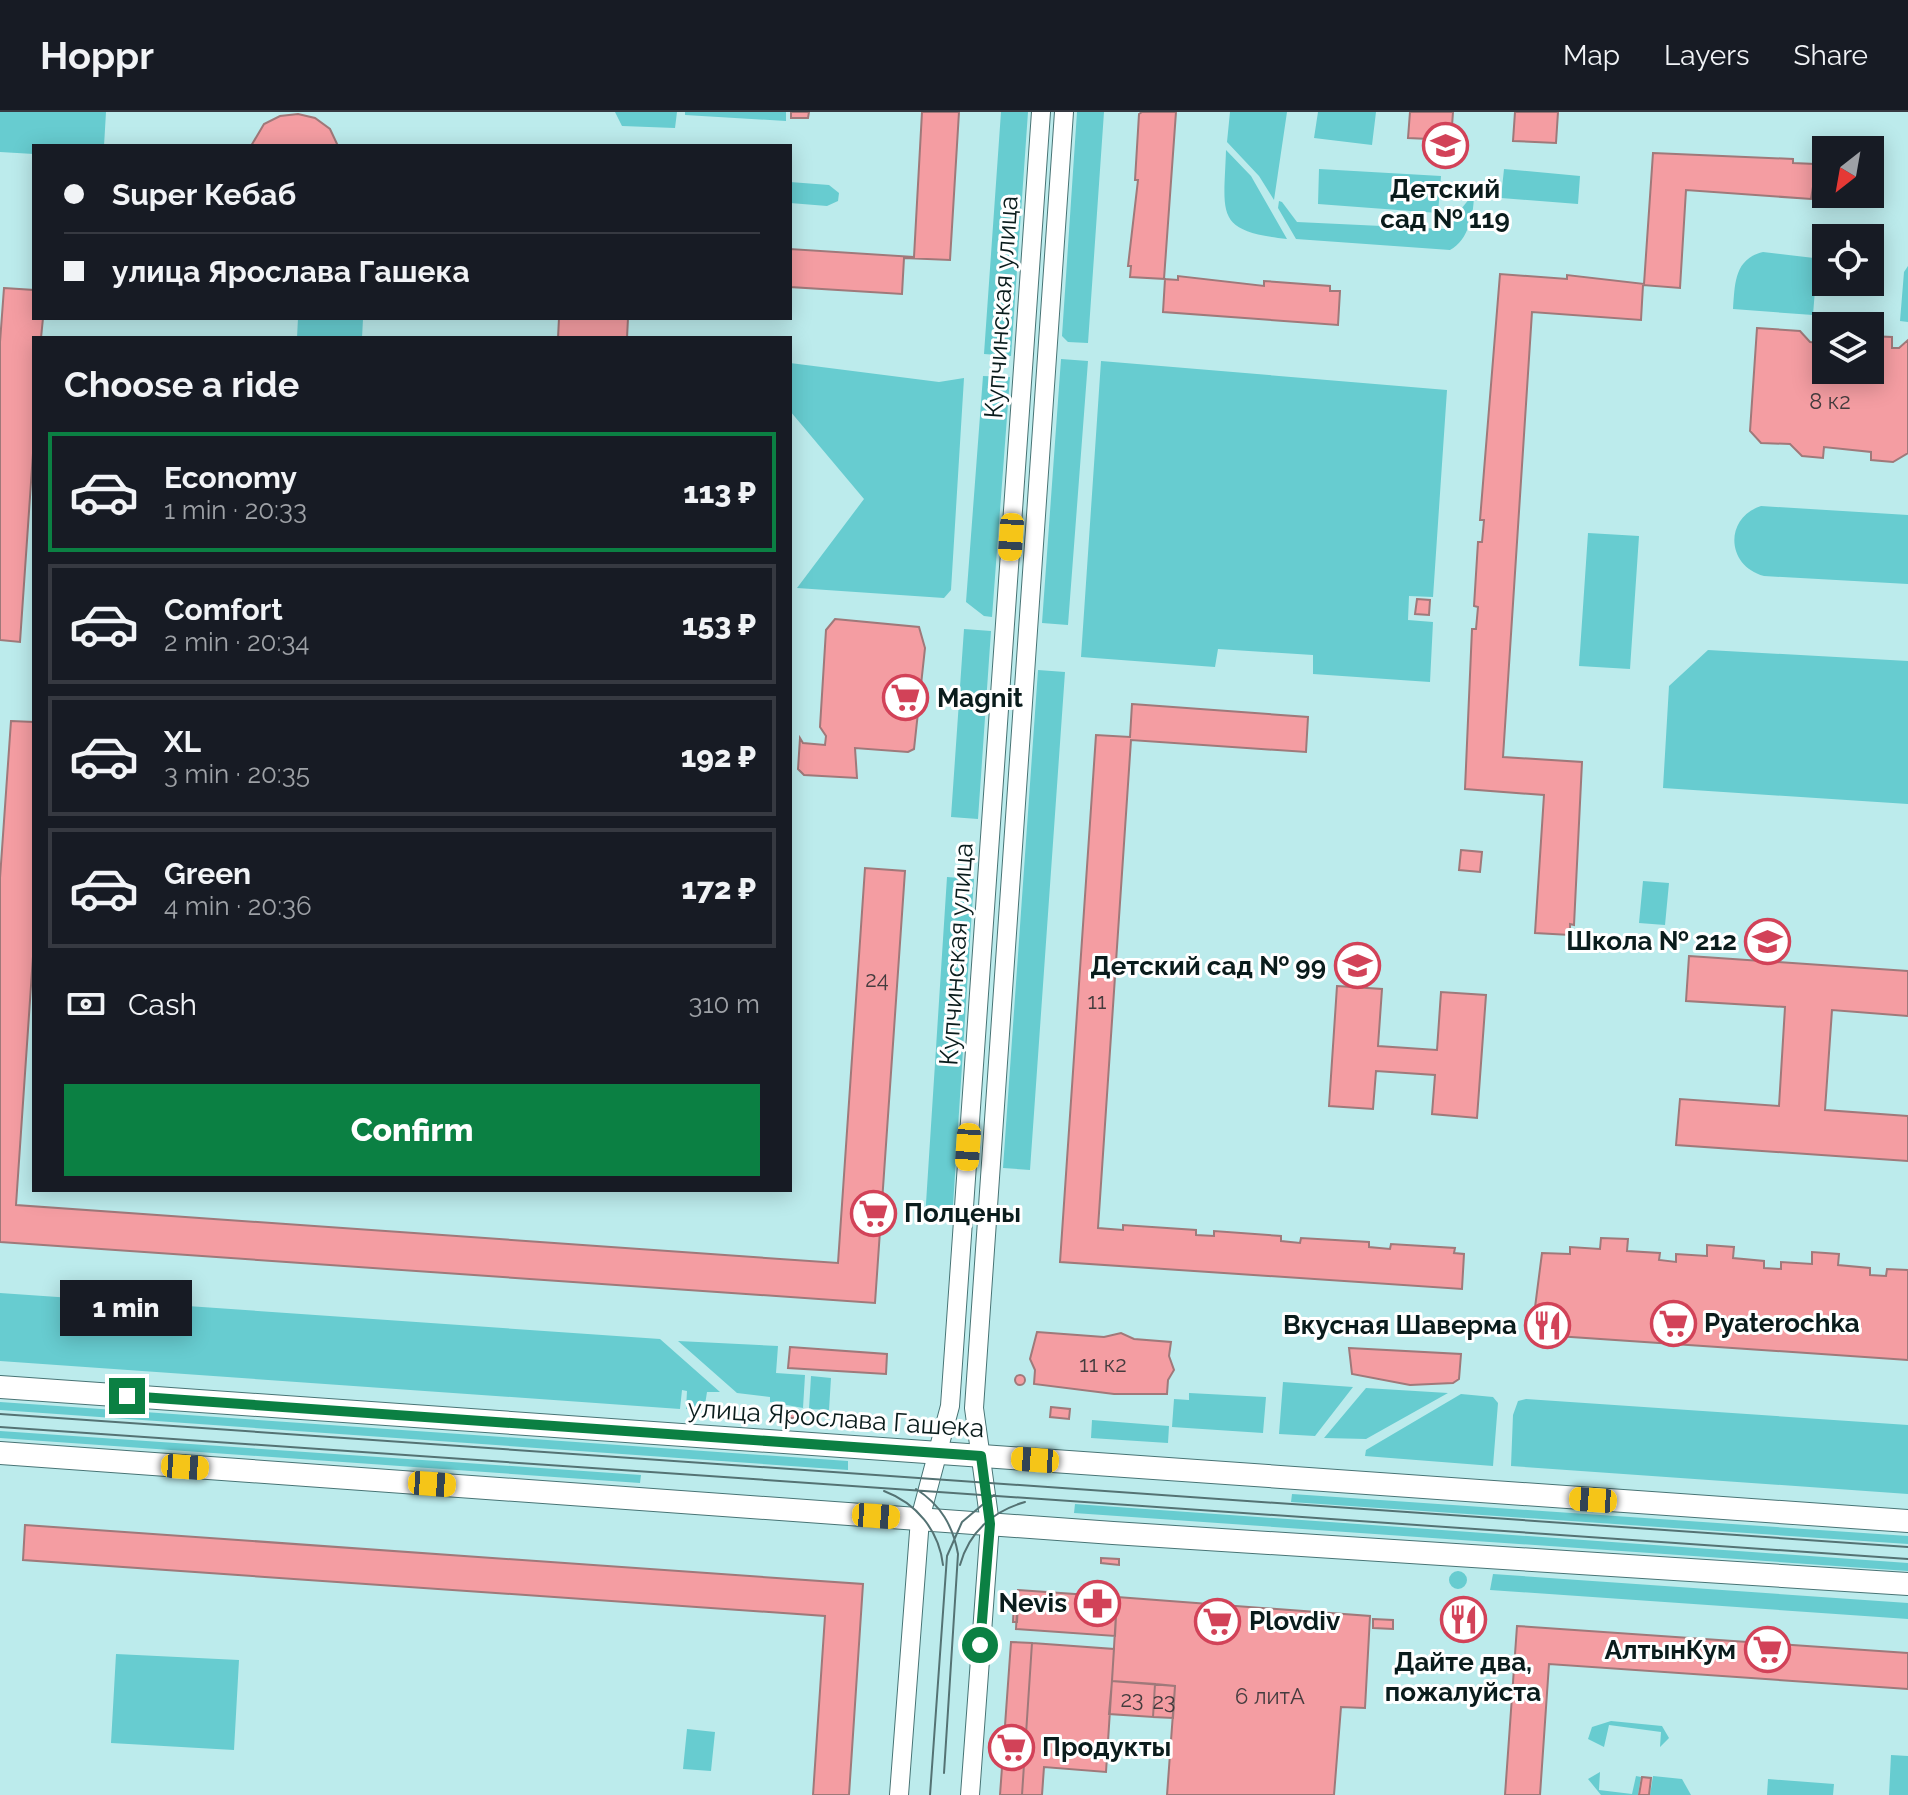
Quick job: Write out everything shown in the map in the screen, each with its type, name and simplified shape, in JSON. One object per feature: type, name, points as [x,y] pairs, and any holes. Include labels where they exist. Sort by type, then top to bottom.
[{"type":"street","name":"Купчинская улица","points":[[899,1795],[920,1519],[950,1406],[1041,112]]},
{"type":"street","name":"Купчинская улица","points":[[970,1795],[990,1524],[974,1408],[1064,112]]},
{"type":"street","name":"улица Ярослава Гашека","points":[[0,1387],[1908,1521]]},
{"type":"street","points":[[0,1453],[990,1524],[1908,1584]]},
{"type":"shaded area","points":[[0,112],[106,112],[104,144],[32,144],[32,154],[0,152]]},
{"type":"shaded area","points":[[615,112],[677,112],[675,128],[622,126]]},
{"type":"shaded area","points":[[685,112],[786,112],[786,121],[685,115]]},
{"type":"shaded area","points":[[1001,112],[1028,112],[1011,356],[984,354]]},
{"type":"shaded area","points":[[1077,112],[1104,112],[1088,343],[1068,342],[1062,336]]},
{"type":"shaded area","points":[[1230,112],[1287,112],[1274,200],[1259,176],[1227,142]]},
{"type":"shaded area","points":[[1318,112],[1376,112],[1372,145],[1314,138]]},
{"type":"shaded area","points":[[1226,150],[1251,176],[1287,239],[1246,231],[1228,216],[1224,190]]},
{"type":"shaded area","points":[[1319,169],[1441,176],[1438,213],[1318,204]]},
{"type":"shaded area","points":[[1504,169],[1580,176],[1578,204],[1501,198]]},
{"type":"shaded area","points":[[792,182],[829,185],[839,193],[838,201],[827,206],[792,203]]},
{"type":"shaded area","points":[[1474,193],[1466,233],[1450,250],[1296,239],[1278,208],[1279,201],[1282,202],[1297,222],[1445,229]]},
{"type":"shaded area","points":[[1763,252],[1812,258],[1812,296],[1814,296],[1812,315],[1733,309],[1738,274],[1753,255]]},
{"type":"shaded area","points":[[1908,266],[1908,322],[1900,321],[1904,272]]},
{"type":"shaded area","points":[[298,320],[363,320],[362,336],[297,336]]},
{"type":"shaded area","points":[[1061,359],[1088,361],[1068,625],[1042,623]]},
{"type":"shaded area","points":[[1101,361],[1447,390],[1433,597],[1409,596],[1408,620],[1433,622],[1430,682],[1313,674],[1313,655],[1218,649],[1215,667],[1081,657]]},
{"type":"shaded area","points":[[792,363],[939,382],[964,378],[951,590],[944,598],[797,588],[864,499],[792,413]]},
{"type":"shaded area","points":[[983,376],[1010,377],[992,617],[984,616],[966,602]]},
{"type":"shaded area","points":[[1761,506],[1908,515],[1908,584],[1764,576],[1751,571],[1742,563],[1734,542],[1741,521]]},
{"type":"shaded area","points":[[1588,533],[1639,536],[1630,669],[1579,666]]},
{"type":"shaded area","points":[[964,629],[991,631],[978,819],[951,817]]},
{"type":"shaded area","points":[[1708,650],[1908,661],[1908,804],[1663,788],[1669,686]]},
{"type":"shaded area","points":[[1038,670],[1065,672],[1030,1170],[1003,1168]]},
{"type":"shaded area","points":[[947,877],[974,879],[952,1221],[925,1219]]},
{"type":"shaded area","points":[[1643,881],[1669,883],[1665,925],[1639,923]]},
{"type":"shaded area","points":[[0,1293],[660,1339],[720,1392],[707,1392],[704,1411],[686,1409],[687,1391],[682,1390],[680,1409],[0,1361]]},
{"type":"shaded area","points":[[678,1341],[778,1346],[776,1373],[805,1375],[803,1408],[770,1402],[770,1397],[737,1393]]},
{"type":"shaded area","points":[[811,1376],[831,1378],[829,1410],[809,1409]]},
{"type":"shaded area","points":[[1283,1382],[1353,1387],[1315,1436],[1279,1434]]},
{"type":"shaded area","points":[[1366,1388],[1448,1393],[1366,1439],[1324,1438]]},
{"type":"shaded area","points":[[1189,1393],[1266,1397],[1263,1433],[1172,1427],[1174,1399],[1189,1400]]},
{"type":"shaded area","points":[[1461,1394],[1493,1397],[1498,1403],[1493,1466],[1365,1456],[1366,1450]]},
{"type":"shaded area","points":[[1526,1399],[1908,1425],[1908,1494],[1511,1466],[1513,1415],[1518,1401]]},
{"type":"shaded area","points":[[0,1402],[848,1461],[848,1470],[0,1410]]},
{"type":"shaded area","points":[[1092,1420],[1169,1426],[1168,1443],[1091,1438]]},
{"type":"shaded area","points":[[0,1431],[641,1475],[640,1483],[0,1438]]},
{"type":"shaded area","points":[[1292,1494],[1908,1536],[1908,1544],[1291,1502]]},
{"type":"shaded area","points":[[1075,1504],[1908,1563],[1908,1571],[1074,1513]]},
{"type":"shaded area","points":[[1458,1571],[1467,1580],[1458,1589],[1449,1580]]},
{"type":"shaded area","points":[[1493,1574],[1908,1603],[1908,1619],[1490,1590]]},
{"type":"shaded area","points":[[116,1654],[239,1660],[234,1750],[111,1743]]},
{"type":"shaded area","points":[[1611,1721],[1662,1726],[1669,1738],[1660,1747],[1661,1732],[1609,1725],[1604,1747],[1588,1739],[1592,1727]]},
{"type":"shaded area","points":[[687,1729],[715,1732],[711,1771],[683,1769]]},
{"type":"shaded area","points":[[1891,1755],[1908,1756],[1908,1795],[1889,1795]]},
{"type":"shaded area","points":[[1600,1772],[1599,1790],[1632,1794],[1636,1776],[1641,1777],[1638,1795],[1601,1795],[1588,1779]]},
{"type":"shaded area","points":[[1653,1776],[1682,1779],[1691,1795],[1650,1795]]},
{"type":"shaded area","points":[[1768,1779],[1834,1784],[1833,1795],[1767,1795]]},
{"type":"building","points":[[791,112],[809,112],[808,118],[791,118]]},
{"type":"building","points":[[922,112],[959,112],[950,260],[904,258],[902,294],[792,287],[792,249],[914,257]]},
{"type":"building","points":[[1176,112],[1164,279],[1130,277],[1131,266],[1128,266],[1138,180],[1135,180],[1139,114]]},
{"type":"building","points":[[1410,112],[1453,112],[1451,140],[1408,138]]},
{"type":"building","points":[[1515,112],[1558,112],[1556,143],[1513,141]]},
{"type":"building","points":[[298,114],[315,118],[330,129],[337,144],[252,144],[264,124],[280,116]]},
{"type":"building","points":[[1653,153],[1793,159],[1793,163],[1812,164],[1811,199],[1686,190],[1680,288],[1643,285],[1641,320],[1532,312],[1503,757],[1582,762],[1574,925],[1570,924],[1570,935],[1535,933],[1544,795],[1465,789],[1472,629],[1476,629],[1478,607],[1474,606],[1478,542],[1482,542],[1484,520],[1480,520],[1500,274],[1567,279],[1567,275],[1644,284]]},
{"type":"building","points":[[1178,276],[1264,286],[1264,281],[1330,286],[1330,291],[1340,291],[1338,325],[1163,312],[1165,279],[1178,280]]},
{"type":"building","points":[[4,288],[32,290],[32,320],[43,320],[41,336],[32,336],[32,468],[20,642],[0,640],[0,342]]},
{"type":"building","points":[[559,320],[628,320],[627,336],[558,336]]},
{"type":"building","points":[[1757,328],[1800,331],[1812,342],[1812,384],[1884,384],[1884,337],[1892,337],[1892,348],[1899,348],[1908,340],[1908,453],[1893,462],[1871,460],[1871,452],[1824,447],[1823,458],[1802,456],[1790,444],[1761,443],[1750,431]]},
{"type":"building","points":[[1417,599],[1430,600],[1429,615],[1415,614]]},
{"type":"building","points":[[835,619],[919,627],[925,648],[914,749],[908,752],[855,748],[857,778],[804,775],[798,769],[800,738],[803,743],[825,745],[826,736],[820,727],[826,630]]},
{"type":"building","points":[[1132,704],[1308,717],[1306,752],[1131,740],[1098,1228],[1123,1230],[1123,1225],[1196,1230],[1196,1235],[1214,1236],[1214,1231],[1281,1236],[1281,1241],[1300,1243],[1301,1238],[1369,1242],[1369,1247],[1390,1249],[1391,1244],[1455,1248],[1454,1253],[1464,1254],[1462,1289],[1060,1262],[1096,735],[1130,737]]},
{"type":"building","points":[[11,721],[32,722],[32,971],[16,1205],[838,1263],[865,868],[905,871],[875,1303],[0,1242],[0,878]]},
{"type":"building","points":[[1461,850],[1482,852],[1480,872],[1459,870]]},
{"type":"building","points":[[1689,956],[1908,971],[1908,1016],[1832,1010],[1825,1110],[1908,1116],[1908,1161],[1676,1145],[1680,1099],[1779,1106],[1785,1007],[1686,1001]]},
{"type":"building","points":[[1337,986],[1382,989],[1378,1046],[1437,1050],[1441,992],[1486,995],[1477,1118],[1432,1114],[1435,1075],[1376,1071],[1373,1109],[1329,1106]]},
{"type":"building","points":[[1601,1238],[1628,1239],[1627,1251],[1660,1253],[1659,1260],[1676,1262],[1676,1254],[1707,1256],[1707,1245],[1734,1247],[1733,1258],[1764,1261],[1764,1268],[1781,1269],[1781,1262],[1812,1264],[1812,1252],[1839,1254],[1838,1265],[1870,1268],[1870,1275],[1886,1276],[1887,1269],[1908,1270],[1908,1360],[1542,1335],[1533,1323],[1542,1253],[1570,1254],[1570,1247],[1600,1249]]},
{"type":"building","points":[[1037,1332],[1104,1337],[1121,1333],[1134,1339],[1171,1342],[1169,1356],[1174,1370],[1168,1380],[1167,1394],[1114,1394],[1034,1384],[1035,1370],[1030,1359]]},
{"type":"building","points":[[790,1347],[887,1354],[886,1374],[788,1368]]},
{"type":"building","points":[[1349,1348],[1461,1354],[1459,1379],[1453,1383],[1410,1385],[1352,1374]]},
{"type":"building","points":[[1020,1375],[1025,1380],[1020,1385],[1015,1380]]},
{"type":"building","points":[[1051,1407],[1070,1409],[1069,1419],[1050,1417]]},
{"type":"building","points":[[787,1412],[804,1413],[804,1418],[787,1418]]},
{"type":"building","points":[[25,1525],[863,1584],[849,1795],[813,1795],[825,1616],[23,1560]]},
{"type":"building","points":[[1101,1558],[1119,1559],[1119,1565],[1101,1563]]},
{"type":"building","points":[[1018,1590],[1117,1597],[1115,1636],[1016,1629]]},
{"type":"building","points":[[1117,1597],[1370,1616],[1365,1708],[1341,1707],[1334,1795],[1167,1795],[1175,1686],[1112,1681]]},
{"type":"building","points":[[1014,1602],[1018,1603],[1017,1622],[1013,1622]]},
{"type":"building","name":"Дайте два, пожалуйста","points":[[1461,1612],[1467,1612],[1465,1625],[1460,1625]]},
{"type":"building","points":[[1373,1619],[1393,1620],[1393,1629],[1373,1628]]},
{"type":"building","points":[[1517,1626],[1908,1653],[1908,1689],[1549,1664],[1540,1795],[1505,1795]]},
{"type":"building","points":[[1011,1642],[1032,1643],[1022,1795],[1000,1795]]},
{"type":"building","points":[[1032,1643],[1114,1649],[1106,1772],[1044,1767],[1042,1795],[1022,1795]]},
{"type":"building","points":[[1112,1681],[1155,1684],[1153,1717],[1109,1714]]},
{"type":"building","points":[[1155,1684],[1175,1686],[1173,1718],[1153,1717]]},
{"type":"building","points":[[1642,1777],[1651,1778],[1649,1795],[1639,1795]]},
{"type":"tram line","points":[[0,1414],[1908,1547]]},
{"type":"tram line","points":[[0,1427],[1908,1559]]},
{"type":"tram line","points":[[916,1489],[944,1517],[953,1534],[958,1554],[944,1773]]},
{"type":"tram line","points":[[884,1491],[896,1496],[924,1519],[937,1540],[943,1565]]},
{"type":"tram line","points":[[930,1795],[947,1556],[962,1522],[994,1495]]},
{"type":"tram line","points":[[960,1565],[969,1542],[984,1524],[1003,1511],[1025,1502]]},
{"type":"place","name":"Детский сад № 119","points":[[1445,146]]},
{"type":"place","name":"Magnit","points":[[906,698]]},
{"type":"place","name":"Школа № 212","points":[[1768,941]]},
{"type":"place","name":"Детский сад № 99","points":[[1357,966]]},
{"type":"place","name":"Полцены","points":[[873,1213]]},
{"type":"place","name":"Pyaterochka","points":[[1673,1323]]},
{"type":"place","name":"Вкусная Шаверма","points":[[1548,1325]]},
{"type":"place","name":"Nevis","points":[[1098,1603]]},
{"type":"place","name":"Дайте два, пожалуйста","points":[[1463,1619]]},
{"type":"place","name":"Plovdiv","points":[[1218,1621]]},
{"type":"place","name":"АлтынКум","points":[[1767,1650]]},
{"type":"place","name":"Продукты","points":[[1011,1747]]},
{"type":"route","points":[[127,1396],[981,1456],[990,1524],[980,1645]]}]
